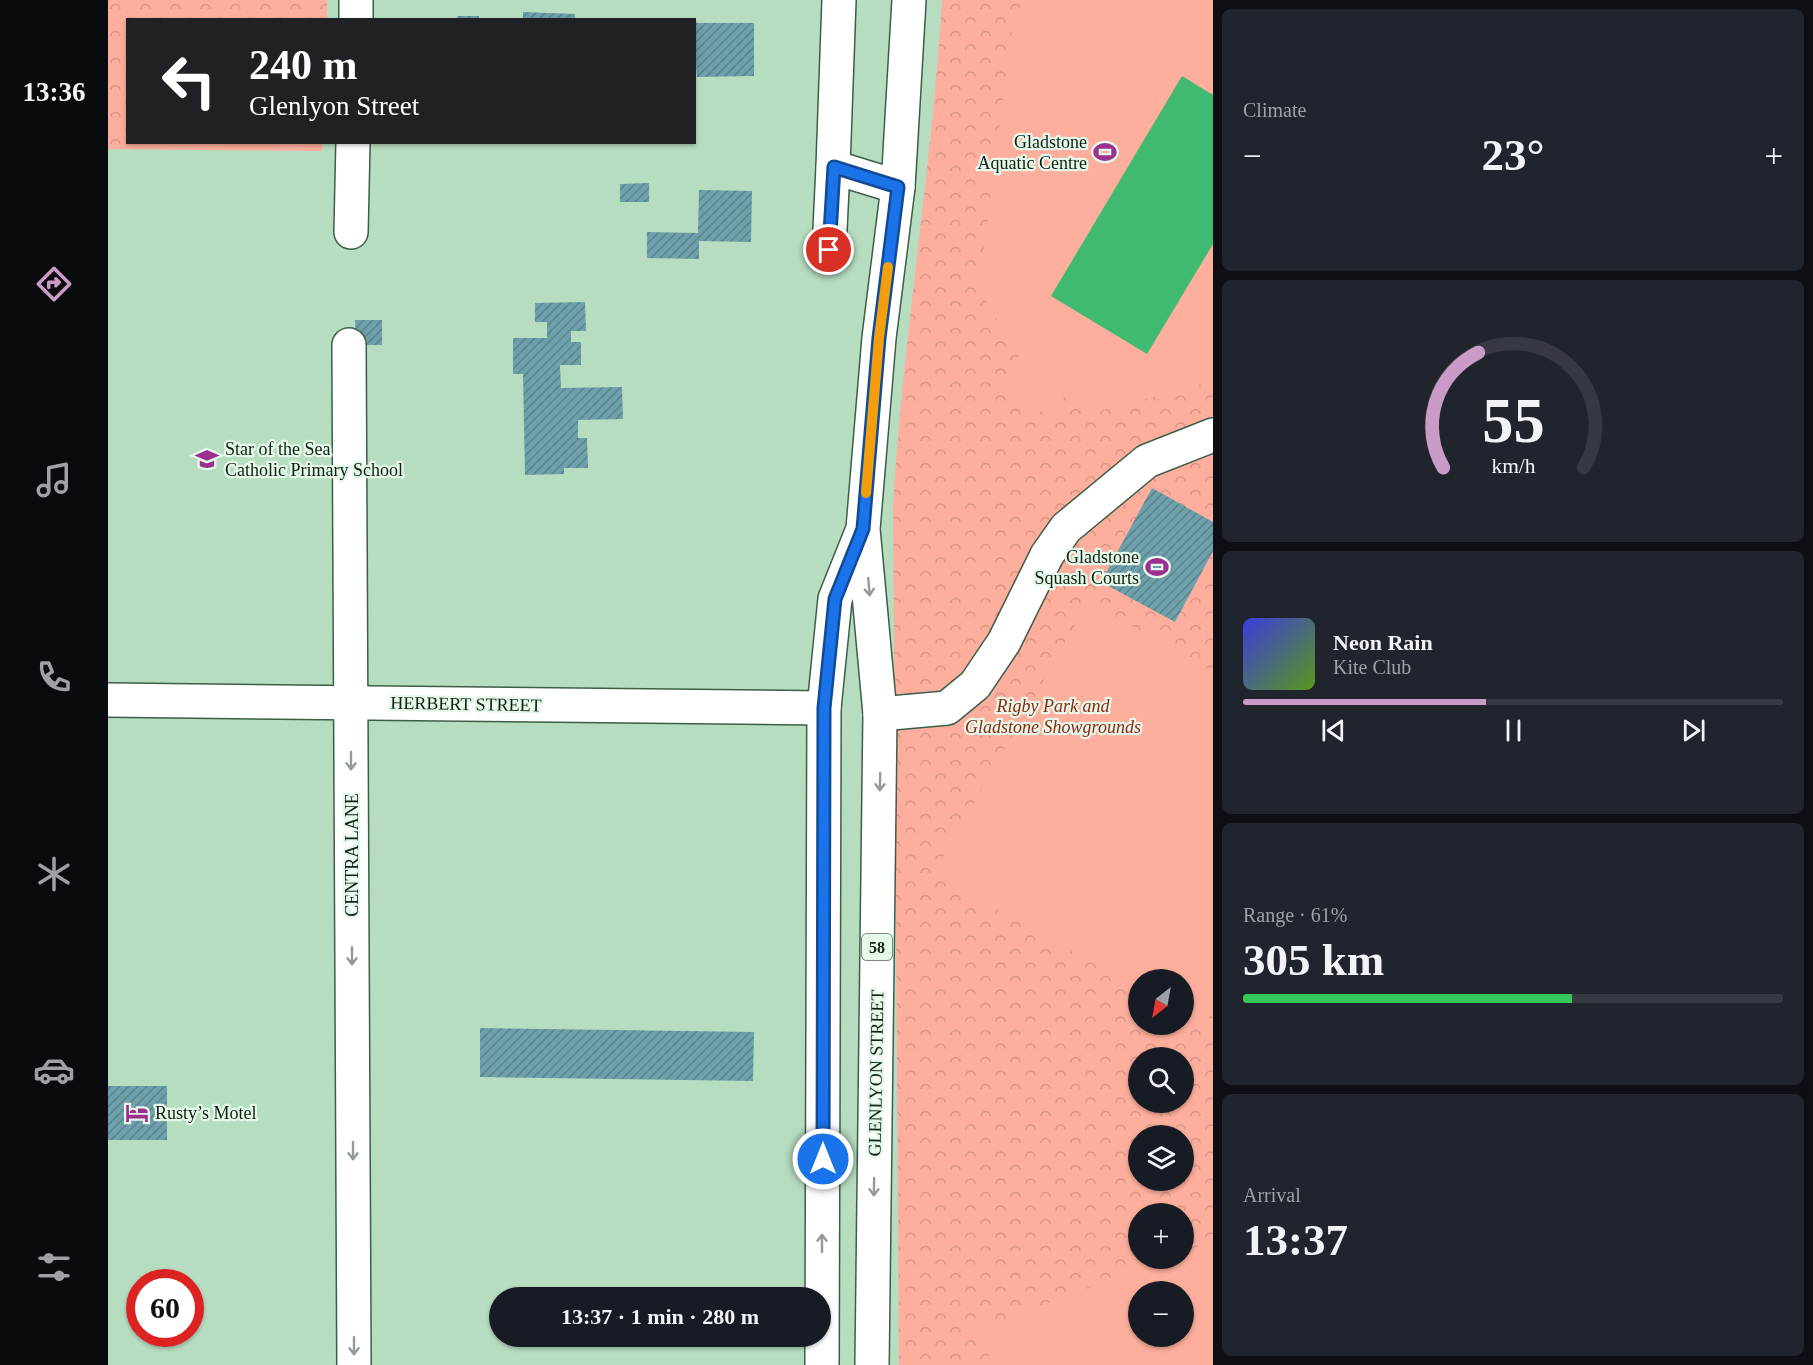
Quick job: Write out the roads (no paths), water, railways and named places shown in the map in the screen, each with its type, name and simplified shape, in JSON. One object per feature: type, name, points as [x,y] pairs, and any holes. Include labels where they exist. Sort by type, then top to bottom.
[{"type":"main road","points":[[356,0],[356,18]]},
{"type":"main road","points":[[829,250],[834,167],[838,0]]},
{"type":"main road","name":"GLENLYON STREET","points":[[872,1365],[880,714],[863,529],[879,338],[898,187],[909,4]]},
{"type":"main road","points":[[351,232],[353,144]]},
{"type":"main road","points":[[834,167],[898,187]]},
{"type":"main road","name":"CENTRA LANE","points":[[348,345],[354,1365]]},
{"type":"main road","points":[[880,714],[947,708],[975,685],[1004,642],[1047,555],[1066,528],[1147,461],[1213,435]]},
{"type":"main road","name":"GLENLYON STREET","points":[[822,1365],[824,708],[835,599],[863,529]]},
{"type":"main road","name":"HERBERT STREET","points":[[108,699],[824,708]]},
{"type":"place","name":"Gladstone Aquatic Centre","points":[[1105,152]]},
{"type":"place","name":"Star of the Sea Catholic Primary School","points":[[207,459]]},
{"type":"place","name":"Gladstone Squash Courts","points":[[1157,567]]},
{"type":"place","name":"Rusty’s Motel","points":[[137,1113]]},
{"type":"park label","name":"Rigby Park and Gladstone Showgrounds","points":[[1053,716]]}]
